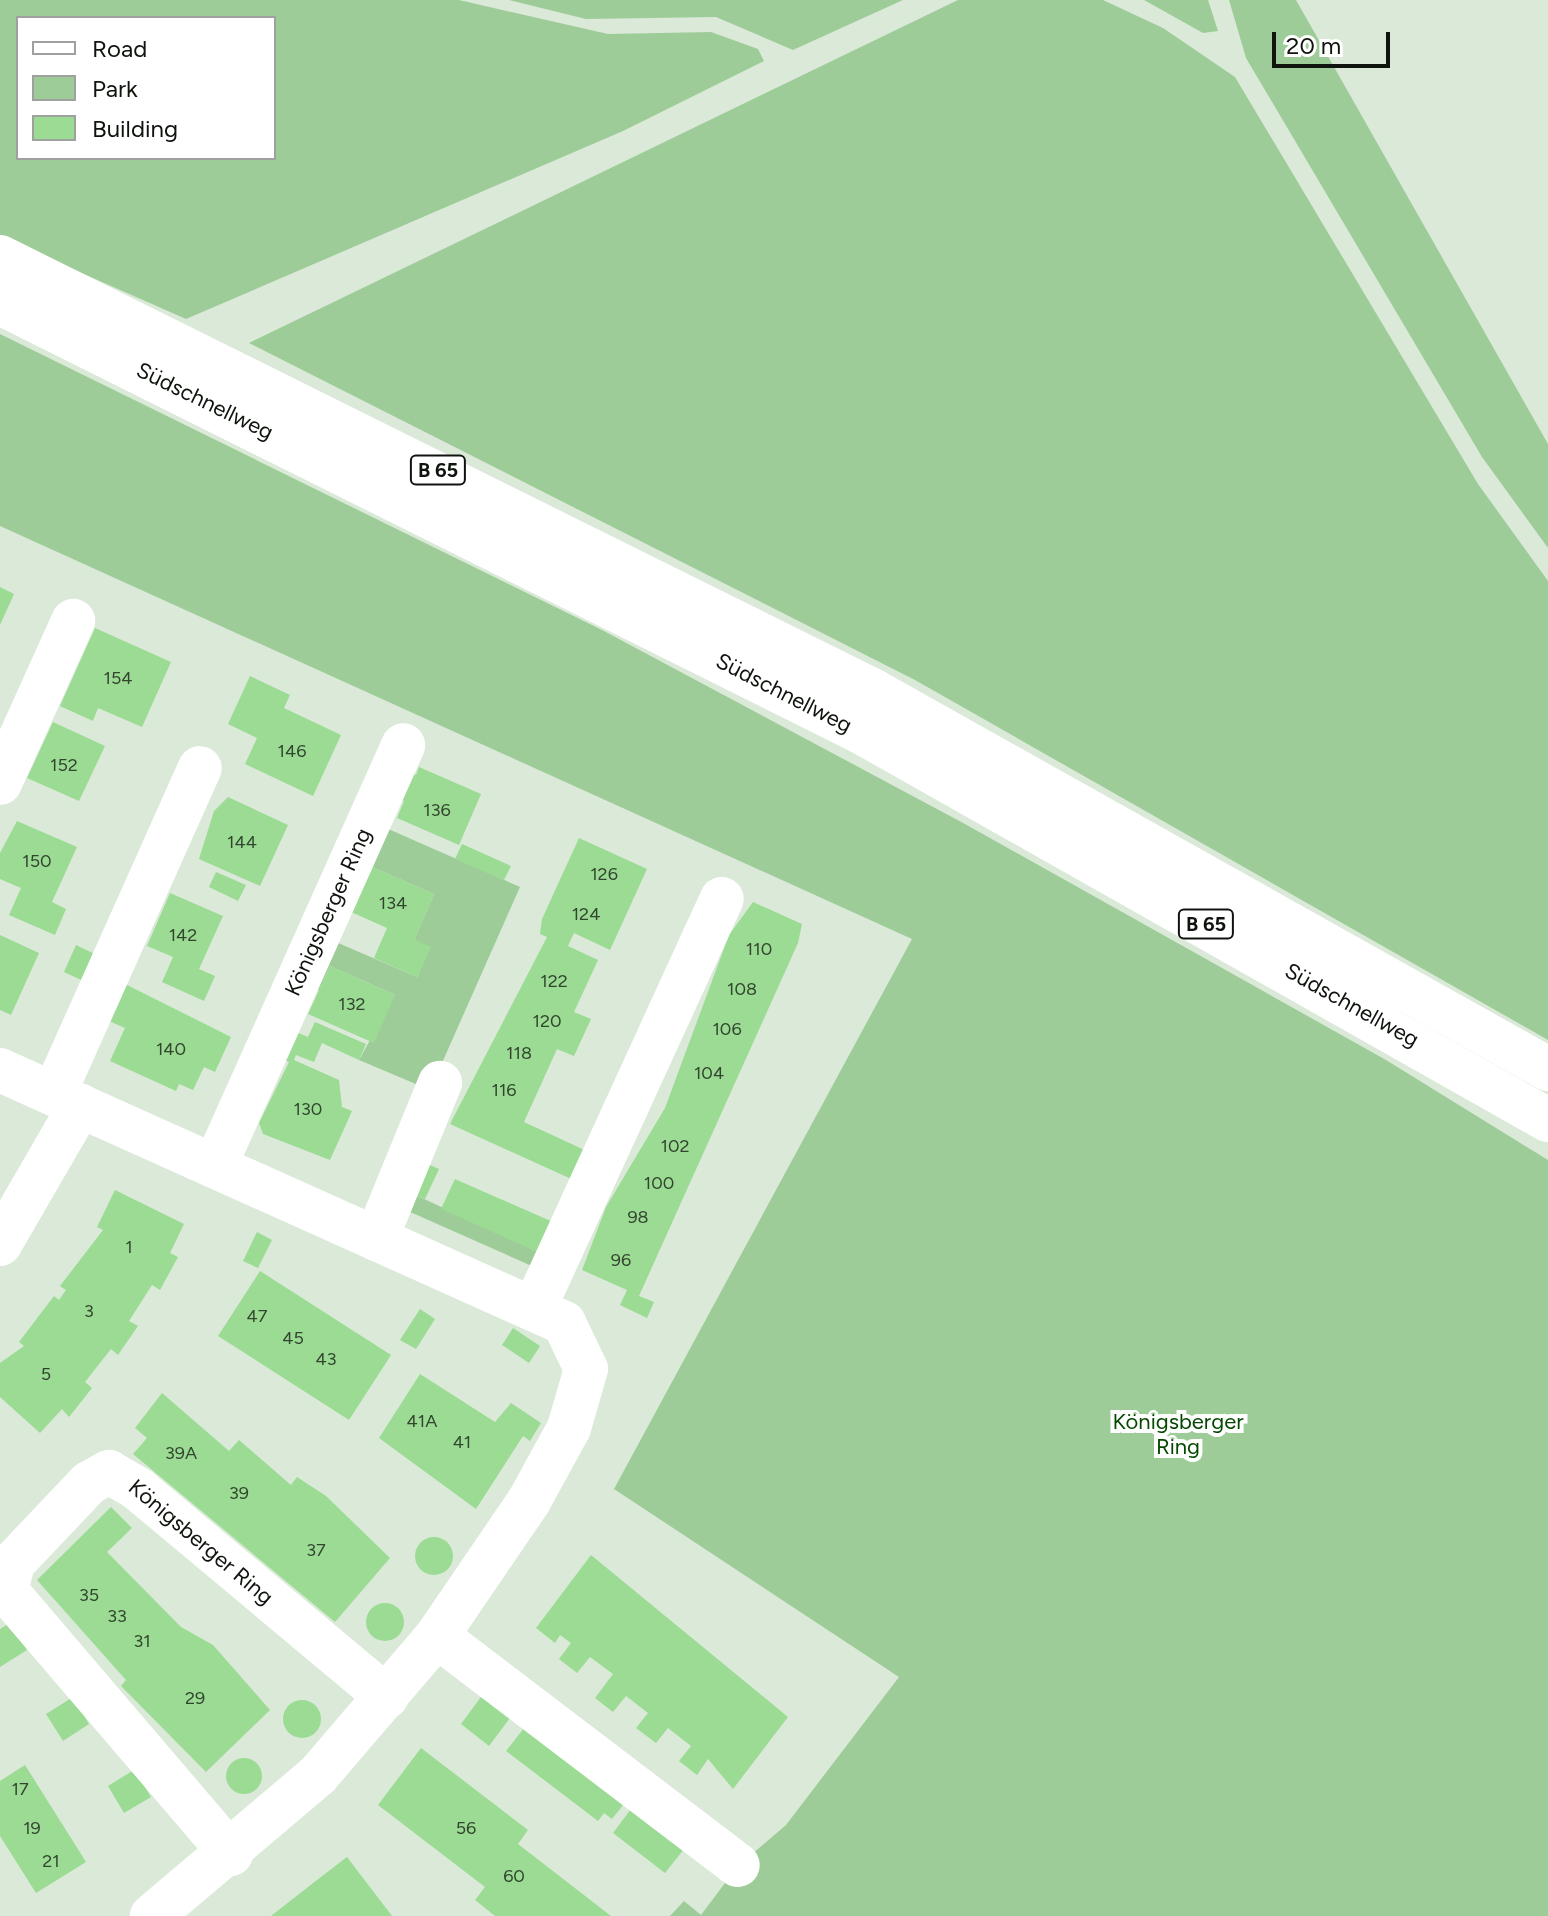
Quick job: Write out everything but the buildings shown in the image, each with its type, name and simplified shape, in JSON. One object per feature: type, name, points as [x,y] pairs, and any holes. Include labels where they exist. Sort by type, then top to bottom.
[{"type":"main road","name":"Südschnellweg","points":[[0,257],[872,690],[1548,1069]]},
{"type":"main road","name":"Südschnellweg","points":[[0,303],[861,732],[1548,1120]]},
{"type":"main road","points":[[0,783],[73,621]]},
{"type":"main road","name":"Königsberger Ring","points":[[215,1166],[403,745]]},
{"type":"main road","points":[[0,1244],[67,1100],[200,768]]},
{"type":"main road","points":[[534,1309],[722,899]]},
{"type":"main road","points":[[0,1070],[534,1309],[574,1337],[586,1369],[584,1392],[516,1523],[437,1636],[318,1775],[231,1854],[178,1909]]},
{"type":"main road","points":[[376,1239],[440,1083]]},
{"type":"main road","name":"Königsberger Ring","points":[[231,1854],[6,1591],[13,1563],[89,1483],[109,1472],[138,1489],[387,1697]]},
{"type":"main road","points":[[437,1636],[738,1865]]},
{"type":"green space","points":[[0,0],[459,0],[608,34],[711,32],[758,49],[764,61],[623,131],[186,319],[0,237]]},
{"type":"green space","points":[[509,0],[903,0],[793,50],[716,17],[586,19]]},
{"type":"green space","points":[[958,0],[1103,0],[1163,28],[1235,77],[1478,484],[1548,581],[1548,1040],[915,680],[249,343]]},
{"type":"green space","points":[[1144,0],[1208,0],[1218,31],[1203,33]]},
{"type":"green space","points":[[1229,0],[1296,0],[1548,444],[1548,548],[1482,457],[1246,58]]},
{"type":"green space","points":[[0,334],[602,630],[965,824],[1386,1060],[1548,1160],[1548,1916],[670,1916],[684,1901],[701,1915],[737,1867],[786,1825],[899,1677],[614,1489],[912,939],[0,526]]},
{"type":"green space","points":[[377,824],[520,887],[430,1090],[359,1060],[395,995],[330,966],[319,990],[308,985],[329,939],[417,977],[430,948],[414,940],[434,894],[372,867]]},
{"type":"green space","points":[[407,1191],[540,1253],[534,1267],[399,1207]]}]
